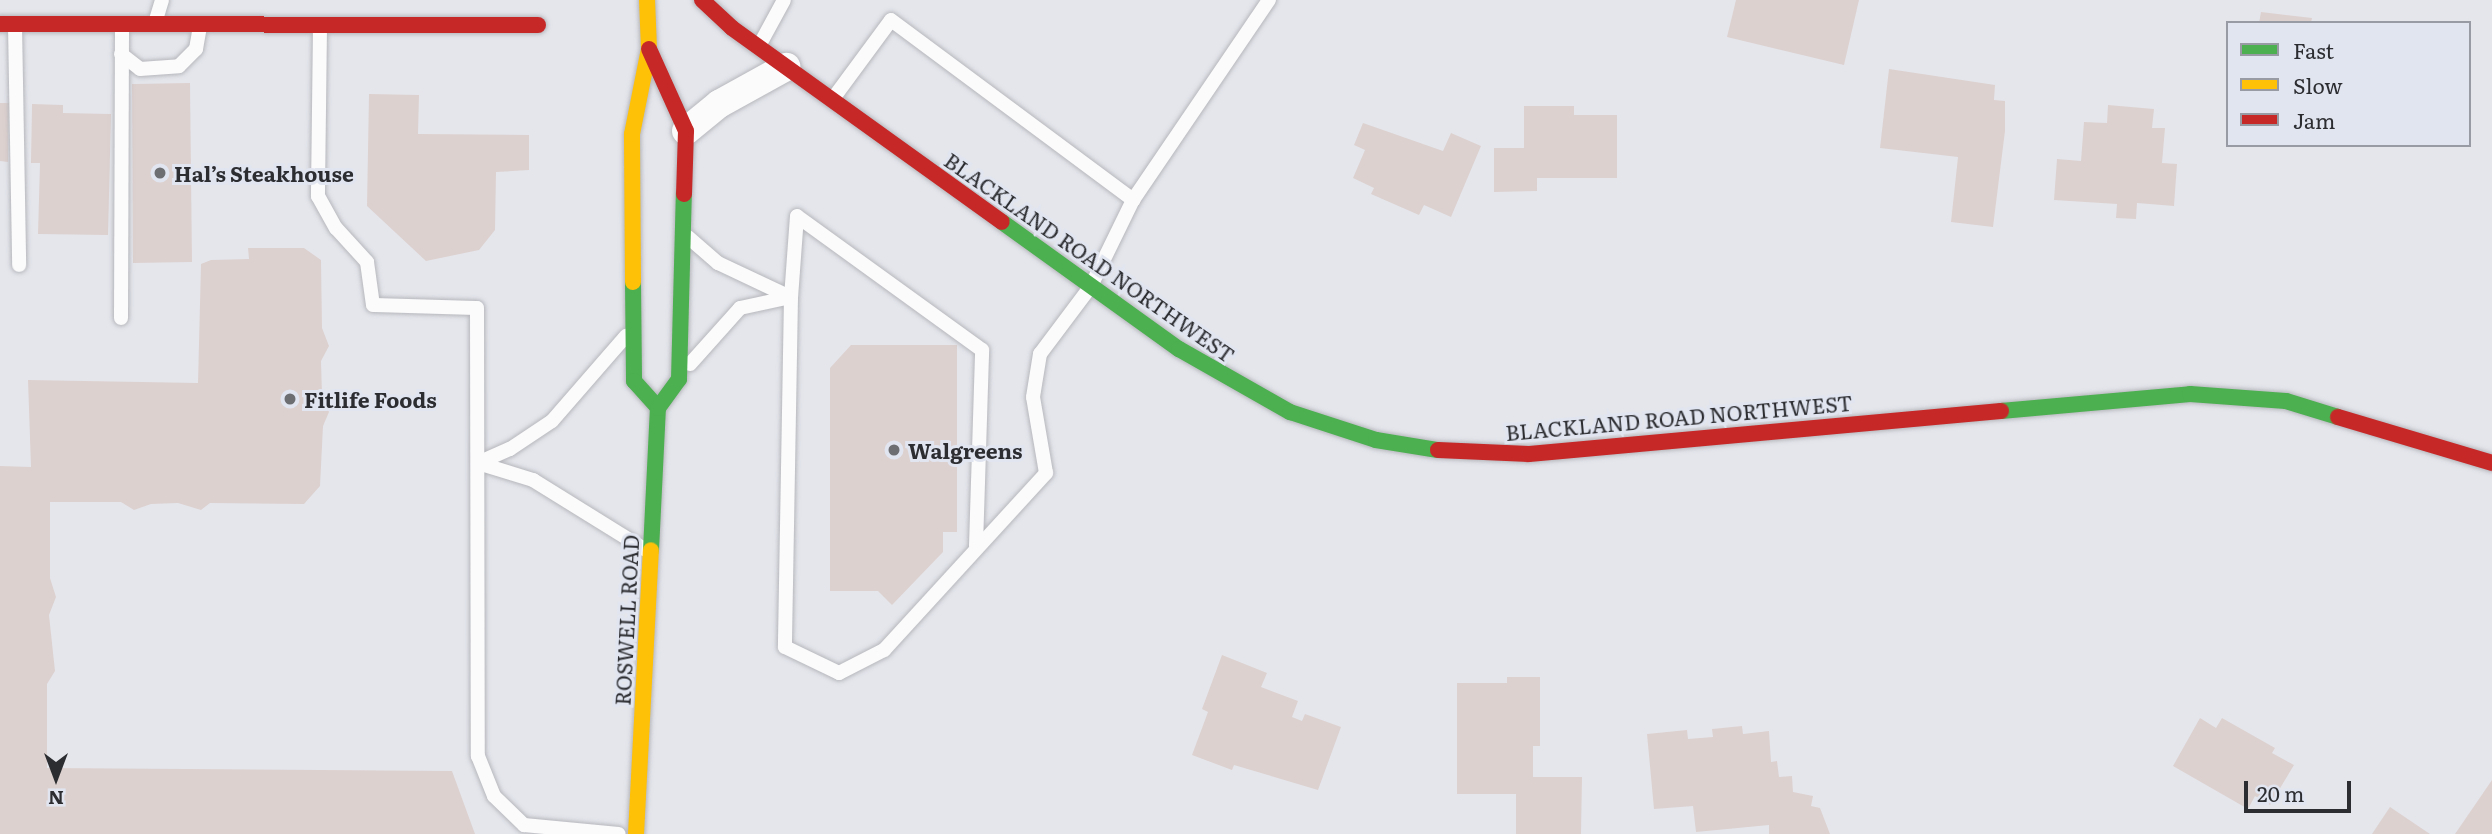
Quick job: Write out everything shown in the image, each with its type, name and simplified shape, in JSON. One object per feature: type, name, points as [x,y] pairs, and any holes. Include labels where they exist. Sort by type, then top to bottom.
[{"type":"street","points":[[647,0],[649,48],[632,134],[634,381],[658,408],[679,379],[686,131],[649,48]]},
{"type":"street","name":"BLACKLAND ROAD NORTHWEST","points":[[702,0],[758,47],[1179,349],[1290,412],[1376,440],[1447,452],[1529,454],[2190,394],[2286,401],[2492,463]]},
{"type":"street","points":[[6,21],[200,24],[223,18],[320,25],[537,19]]},
{"type":"street","points":[[686,131],[719,104],[786,67]]},
{"type":"street","name":"ROSWELL ROAD","points":[[636,834],[658,408]]},
{"type":"lane","points":[[155,24],[162,0]]},
{"type":"lane","points":[[758,47],[784,0]]},
{"type":"lane","points":[[976,546],[982,349],[797,216],[792,297],[785,647],[839,673],[884,650],[976,546],[1046,473],[1033,397],[1040,354],[1091,286],[1133,200],[1269,0]]},
{"type":"lane","points":[[832,100],[891,20],[1133,200]]},
{"type":"lane","points":[[6,21],[19,265]]},
{"type":"lane","points":[[121,318],[122,24]]},
{"type":"lane","points":[[121,54],[140,69],[179,66],[196,48],[200,24]]},
{"type":"lane","points":[[320,25],[317,196],[336,228],[367,262],[373,305],[477,309],[478,756],[494,796],[524,825],[619,834]]},
{"type":"lane","points":[[683,233],[718,263],[792,297]]},
{"type":"lane","points":[[679,379],[703,345],[740,309],[792,297]]},
{"type":"lane","points":[[478,463],[510,449],[552,421],[634,328]]},
{"type":"lane","points":[[478,463],[533,480],[650,552]]},
{"type":"building","points":[[1736,0],[1859,0],[1844,65],[1727,37]]},
{"type":"building","points":[[2261,12],[2312,18],[2311,21],[2259,21]]},
{"type":"building","points":[[1889,69],[1995,85],[1994,100],[2005,101],[2005,131],[1993,227],[1951,222],[1958,157],[1880,148]]},
{"type":"building","points":[[190,83],[192,262],[133,263],[132,84]]},
{"type":"building","points":[[369,94],[419,95],[418,134],[529,135],[529,170],[496,172],[495,230],[479,250],[426,261],[367,206]]},
{"type":"building","points":[[0,103],[9,103],[8,162],[0,161]]},
{"type":"building","points":[[32,104],[63,105],[63,113],[111,114],[108,235],[38,234],[40,163],[31,163]]},
{"type":"building","points":[[2108,105],[2154,109],[2152,128],[2165,128],[2162,163],[2177,164],[2174,206],[2137,203],[2136,219],[2116,218],[2117,204],[2054,200],[2057,159],[2081,161],[2084,122],[2107,123]]},
{"type":"building","points":[[1524,106],[1574,106],[1574,115],[1617,115],[1617,178],[1537,178],[1537,191],[1494,192],[1494,148],[1524,148]]},
{"type":"building","points":[[1363,123],[1443,151],[1451,133],[1481,146],[1451,217],[1424,205],[1419,215],[1371,194],[1374,188],[1353,178],[1365,150],[1354,145]]},
{"type":"building","points":[[248,248],[304,248],[321,260],[322,328],[329,346],[321,361],[322,395],[329,412],[323,426],[320,486],[304,504],[210,503],[201,510],[178,503],[151,504],[134,510],[121,502],[50,502],[50,578],[56,597],[49,615],[55,671],[47,684],[47,768],[452,771],[475,834],[0,834],[0,466],[31,467],[28,380],[198,383],[201,264],[211,260],[249,259]]},
{"type":"building","name":"Walgreens","points":[[851,345],[957,345],[957,532],[943,532],[943,552],[892,605],[878,591],[830,591],[830,368]]},
{"type":"building","points":[[1222,655],[1267,673],[1261,687],[1298,701],[1292,717],[1302,721],[1305,714],[1341,727],[1318,790],[1234,765],[1232,770],[1192,755],[1208,712],[1202,709]]},
{"type":"building","points":[[1507,677],[1540,677],[1540,746],[1533,746],[1533,777],[1582,777],[1581,834],[1516,834],[1516,794],[1457,794],[1457,683],[1507,683]]},
{"type":"building","points":[[2200,718],[2216,728],[2222,718],[2275,748],[2272,753],[2294,765],[2270,805],[2255,796],[2248,809],[2173,766]]},
{"type":"building","points":[[1742,726],[1743,734],[1769,731],[1771,762],[1777,761],[1779,777],[1792,776],[1793,792],[1813,796],[1811,806],[1820,808],[1830,834],[1769,834],[1769,825],[1696,832],[1693,806],[1654,809],[1647,734],[1687,730],[1688,739],[1713,737],[1712,729]]},
{"type":"building","points":[[2492,780],[2492,834],[2455,834]]},
{"type":"building","points":[[2390,807],[2430,834],[2372,834]]},
{"type":"traffic: fast","points":[[651,550],[658,408],[679,379],[684,194]]},
{"type":"traffic: fast","points":[[1002,222],[1179,349],[1290,412],[1376,440],[1438,450]]},
{"type":"traffic: fast","points":[[633,282],[634,381],[658,408]]},
{"type":"traffic: fast","points":[[2001,411],[2190,394],[2286,401],[2338,417]]},
{"type":"traffic: slow","points":[[633,282],[632,134],[649,49],[647,0]]},
{"type":"traffic: slow","points":[[636,834],[651,550]]},
{"type":"traffic: jam","points":[[702,0],[732,28],[1002,222]]},
{"type":"traffic: jam","points":[[0,24],[538,25]]},
{"type":"traffic: jam","points":[[649,49],[686,131],[684,194]]},
{"type":"traffic: jam","points":[[1438,450],[1529,454],[2001,411]]},
{"type":"traffic: jam","points":[[2338,417],[2492,463]]},
{"type":"place","name":"Hal’s Steakhouse","points":[[160,173]]},
{"type":"place","name":"Fitlife Foods","points":[[290,399]]},
{"type":"place","name":"Walgreens","points":[[894,450]]}]
